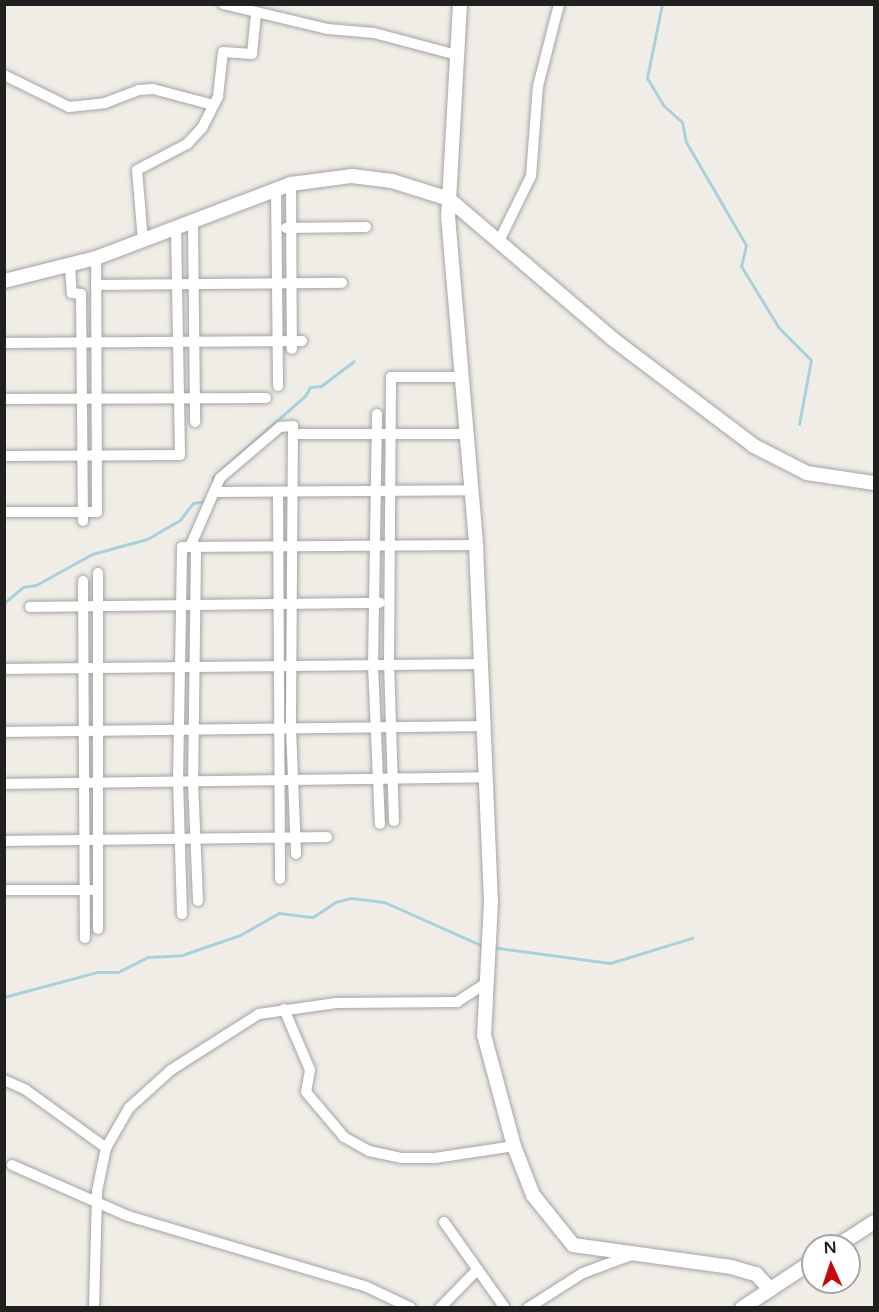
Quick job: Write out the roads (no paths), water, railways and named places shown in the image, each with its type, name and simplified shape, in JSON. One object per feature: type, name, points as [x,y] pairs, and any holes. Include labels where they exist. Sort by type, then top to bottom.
[{"type":"street","points":[[223,4],[256,14],[374,33],[457,55]]},
{"type":"street","points":[[460,4],[449,199],[465,434],[473,490],[476,545],[485,777],[488,948],[484,1035],[514,1146],[533,1195],[573,1245],[641,1252],[731,1267],[756,1274],[770,1289]]},
{"type":"street","points":[[499,241],[531,176],[538,86],[559,4]]},
{"type":"street","points":[[143,241],[136,170],[187,144],[202,128],[213,105],[223,52],[252,54],[256,14]]},
{"type":"street","points":[[4,75],[69,107],[105,104],[139,90],[153,89],[213,105]]},
{"type":"street","points":[[4,281],[70,267],[291,184],[352,176],[392,181],[449,199],[614,340],[754,446],[807,473],[874,483]]},
{"type":"street","points":[[4,343],[278,341],[296,344],[292,284],[291,184]]},
{"type":"street","points":[[276,189],[278,386]]},
{"type":"street","points":[[193,220],[195,422]]},
{"type":"street","points":[[4,456],[180,455],[176,227]]},
{"type":"street","points":[[276,228],[366,227]]},
{"type":"street","points":[[4,512],[83,517],[98,512],[96,258]]},
{"type":"street","points":[[70,267],[72,293],[81,294],[83,517]]},
{"type":"street","points":[[96,285],[342,283]]},
{"type":"street","points":[[394,821],[389,665],[391,377],[462,377]]},
{"type":"street","points":[[4,399],[266,398]]},
{"type":"street","points":[[376,414],[373,665],[380,824]]},
{"type":"street","points":[[198,901],[193,781],[195,605],[193,548],[220,478],[280,427],[293,426],[291,729],[296,854]]},
{"type":"street","points":[[293,434],[465,434]]},
{"type":"street","points":[[216,492],[473,490]]},
{"type":"street","points":[[278,492],[280,879]]},
{"type":"street","points":[[182,914],[178,781],[182,547],[476,545]]},
{"type":"street","points":[[98,573],[98,928]]},
{"type":"street","points":[[83,581],[81,783],[85,938]]},
{"type":"street","points":[[30,607],[389,603]]},
{"type":"street","points":[[4,669],[480,664]]},
{"type":"street","points":[[4,732],[482,726]]},
{"type":"street","points":[[4,784],[485,777]]},
{"type":"street","points":[[4,841],[327,837]]},
{"type":"street","points":[[4,890],[98,890]]},
{"type":"street","points":[[94,1308],[101,1203],[98,1191],[106,1148],[129,1108],[171,1070],[224,1033],[259,1014],[336,1003],[457,1002],[486,983]]},
{"type":"street","points":[[284,1010],[310,1070],[306,1092],[344,1137],[369,1151],[402,1158],[435,1158],[514,1146]]},
{"type":"street","points":[[4,1080],[26,1090],[106,1148]]},
{"type":"street","points":[[12,1165],[128,1216],[367,1287],[411,1308]]},
{"type":"street","points":[[444,1222],[505,1308]]},
{"type":"street","points":[[856,1234],[874,1222]]},
{"type":"street","points":[[528,1308],[583,1273],[641,1252]]},
{"type":"street","points":[[440,1308],[478,1269]]},
{"type":"street","points":[[742,1308],[801,1270]]},
{"type":"waterway","points":[[662,4],[647,78],[663,105],[682,122],[686,142],[746,245],[741,266],[779,328],[811,360],[799,424]]},
{"type":"waterway","points":[[213,484],[213,477],[305,396],[310,387],[321,386],[354,361]]},
{"type":"waterway","points":[[4,603],[23,587],[36,585],[92,554],[147,539],[180,520],[193,503],[207,501]]},
{"type":"waterway","points":[[4,997],[97,972],[118,972],[148,957],[182,955],[240,935],[279,913],[313,917],[335,902],[351,898],[384,902],[485,947]]},
{"type":"waterway","points":[[491,947],[610,963],[692,938]]}]
